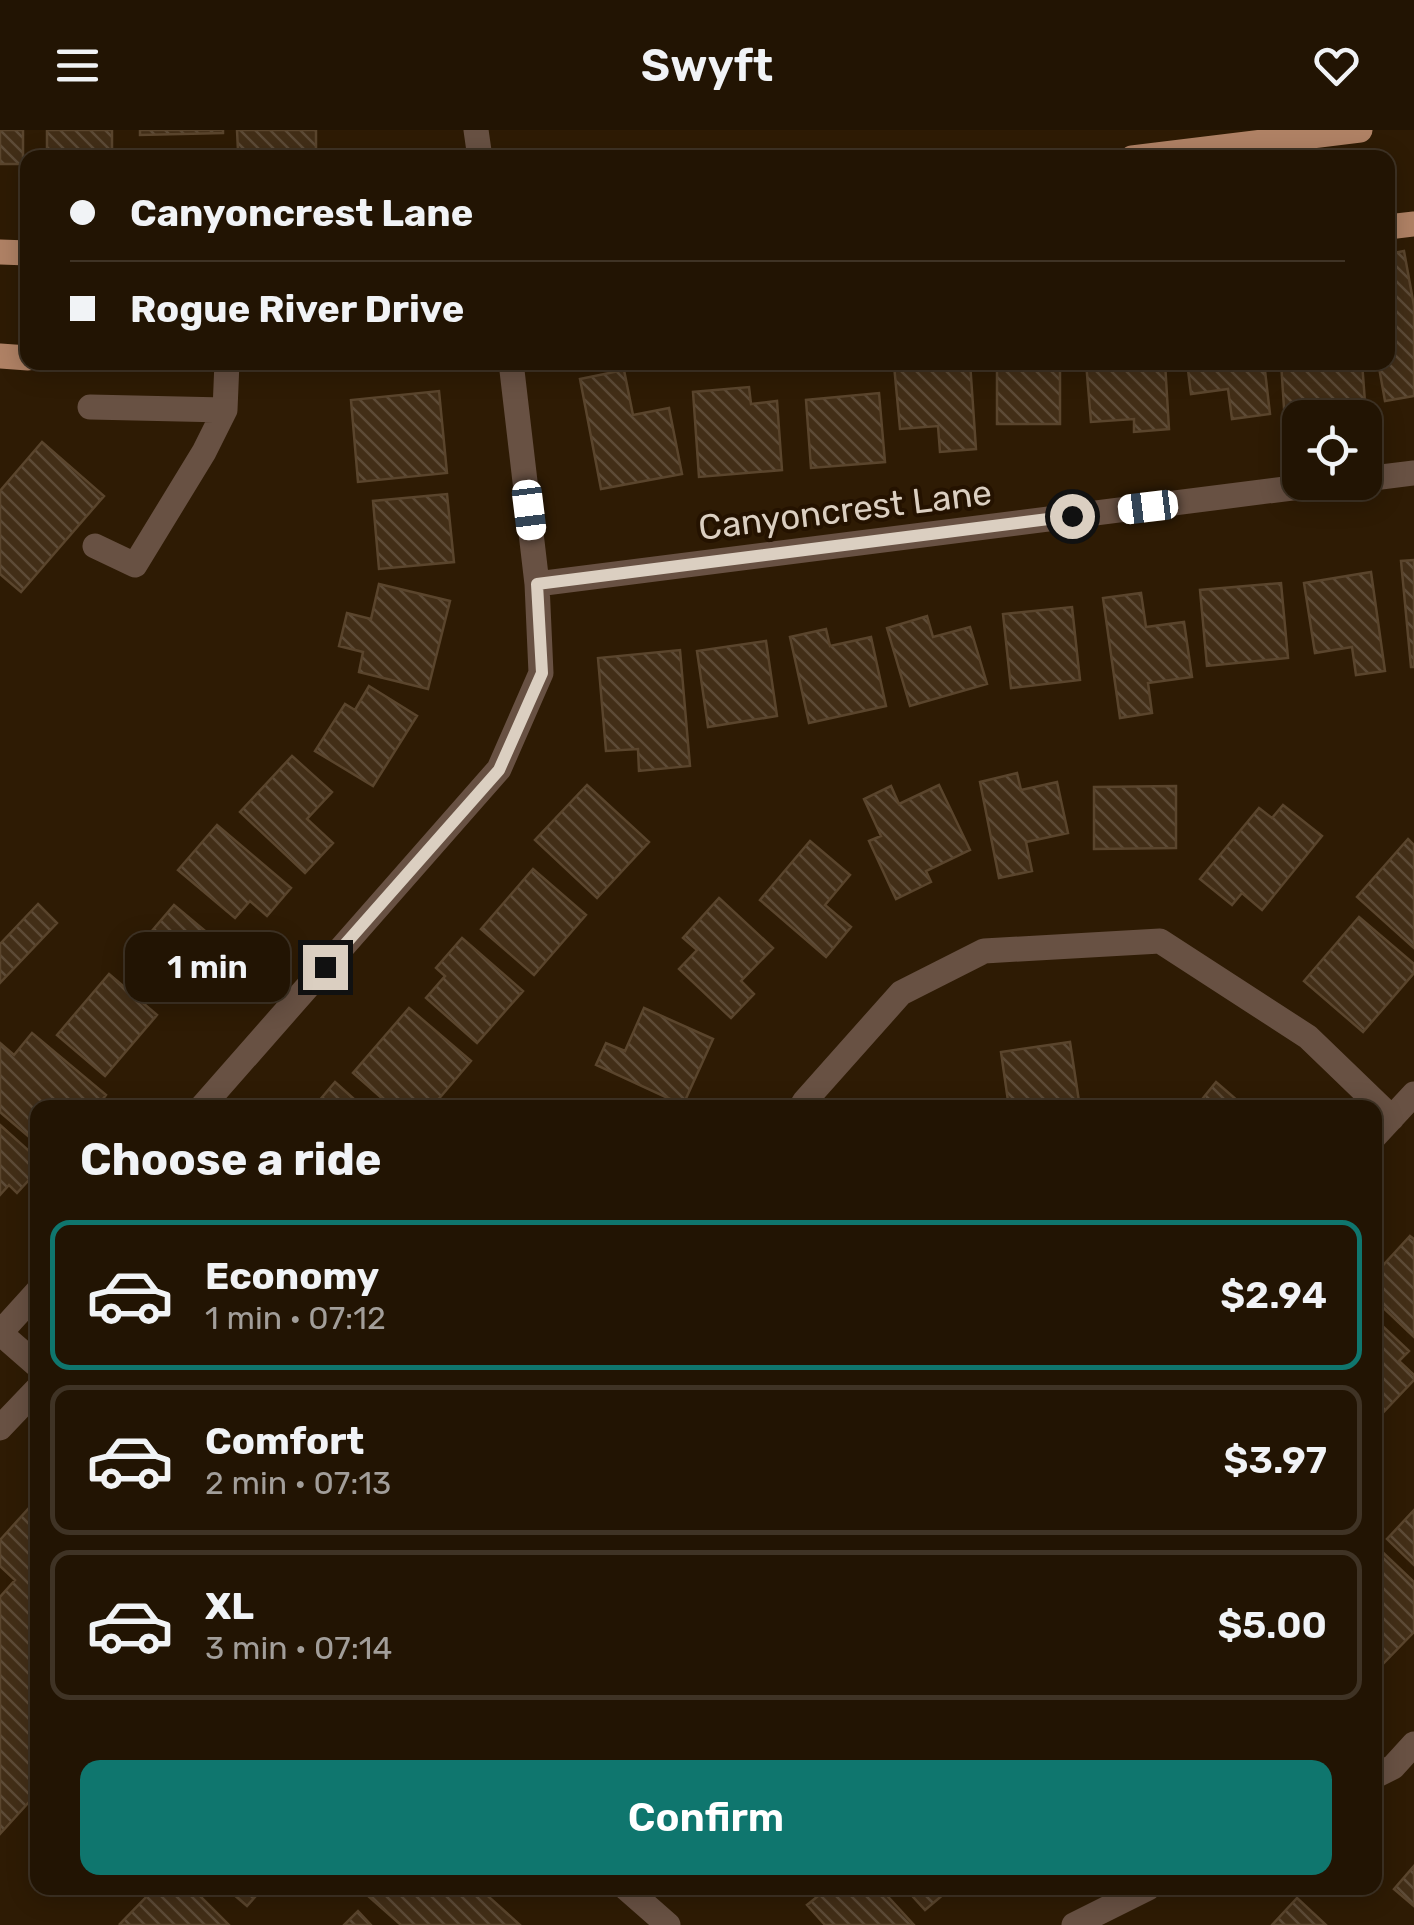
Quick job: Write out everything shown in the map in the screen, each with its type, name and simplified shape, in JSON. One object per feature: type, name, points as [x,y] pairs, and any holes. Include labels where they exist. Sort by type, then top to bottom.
[{"type":"main road","points":[[1197,150],[1360,130]]},
{"type":"street","points":[[95,546],[135,564],[204,452],[224,410],[226,370]]},
{"type":"street","points":[[207,1100],[499,770],[542,673],[537,584],[513,370]]},
{"type":"street","points":[[90,407],[224,410]]},
{"type":"street","points":[[1382,477],[1414,473]]},
{"type":"street","name":"Canyoncrest Lane","points":[[537,584],[1282,489]]},
{"type":"street","points":[[806,1100],[901,992],[984,950],[1160,941],[1308,1037],[1360,1100]]},
{"type":"street","points":[[1383,1127],[1414,1094]]},
{"type":"street","points":[[30,1301],[0,1333],[30,1359]]},
{"type":"street","points":[[0,1428],[30,1396]]},
{"type":"street","points":[[1382,1772],[1393,1767],[1414,1744]]},
{"type":"street","points":[[634,1895],[668,1925]]},
{"type":"street","points":[[1085,1923],[1135,1895]]},
{"type":"building","points":[[0,130],[23,130],[20,164],[0,164]]},
{"type":"building","points":[[47,130],[112,130],[112,150],[47,150]]},
{"type":"building","points":[[140,130],[223,130],[223,133],[140,135]]},
{"type":"building","points":[[237,130],[316,130],[316,150],[238,150]]},
{"type":"building","points":[[1404,251],[1414,306],[1414,396],[1385,401],[1379,370],[1395,370],[1395,253]]},
{"type":"building","points":[[624,370],[633,415],[669,408],[682,474],[601,489],[580,379]]},
{"type":"building","points":[[894,370],[971,370],[976,449],[940,452],[938,426],[900,429]]},
{"type":"building","points":[[997,370],[1060,370],[1060,424],[997,424]]},
{"type":"building","points":[[1087,370],[1165,370],[1169,429],[1134,432],[1134,419],[1091,422]]},
{"type":"building","points":[[1188,370],[1265,370],[1270,414],[1232,419],[1228,389],[1191,394]]},
{"type":"building","points":[[1282,370],[1363,370],[1365,400],[1283,400]]},
{"type":"building","points":[[749,387],[751,404],[777,401],[782,470],[699,477],[693,392]]},
{"type":"building","points":[[439,391],[447,473],[358,482],[351,400]]},
{"type":"building","points":[[879,393],[885,462],[811,468],[806,400]]},
{"type":"building","points":[[42,442],[104,496],[21,592],[0,574],[0,491]]},
{"type":"building","points":[[447,494],[454,562],[379,569],[373,501]]},
{"type":"building","points":[[1414,560],[1414,667],[1411,667],[1401,561]]},
{"type":"building","points":[[1371,572],[1385,671],[1356,675],[1352,647],[1315,653],[1304,583]]},
{"type":"building","points":[[1281,583],[1288,658],[1207,666],[1200,590]]},
{"type":"building","points":[[379,584],[450,601],[428,689],[359,672],[363,652],[339,646],[347,613],[371,619]]},
{"type":"building","points":[[1141,593],[1146,627],[1184,622],[1192,677],[1148,683],[1152,713],[1120,718],[1103,598]]},
{"type":"building","points":[[1072,607],[1080,680],[1011,688],[1003,614]]},
{"type":"building","points":[[927,616],[933,637],[970,627],[987,684],[910,706],[887,628]]},
{"type":"building","points":[[826,629],[830,646],[871,637],[886,706],[809,723],[790,637]]},
{"type":"building","points":[[766,641],[777,716],[708,727],[697,651]]},
{"type":"building","points":[[680,650],[690,766],[639,771],[638,749],[606,751],[598,658]]},
{"type":"building","points":[[369,686],[417,716],[373,786],[315,751],[345,704],[355,710]]},
{"type":"building","points":[[292,756],[332,792],[307,819],[333,843],[305,873],[240,812]]},
{"type":"building","points":[[1017,773],[1021,790],[1057,782],[1068,833],[1026,842],[1032,871],[999,878],[980,782]]},
{"type":"building","points":[[587,785],[649,842],[597,898],[535,840]]},
{"type":"building","points":[[939,785],[970,850],[926,871],[931,882],[896,899],[869,841],[881,836],[864,799],[891,786],[899,804]]},
{"type":"building","points":[[1176,786],[1176,848],[1094,849],[1094,787]]},
{"type":"building","points":[[1283,805],[1322,836],[1262,910],[1242,893],[1232,905],[1200,879],[1259,808],[1272,818]]},
{"type":"building","points":[[217,825],[291,888],[267,916],[250,901],[235,918],[178,870]]},
{"type":"building","points":[[1408,839],[1414,845],[1414,948],[1357,897]]},
{"type":"building","points":[[810,841],[850,875],[825,905],[851,927],[826,957],[760,900]]},
{"type":"building","points":[[533,869],[586,915],[534,975],[481,929]]},
{"type":"building","points":[[719,898],[773,948],[741,981],[754,994],[731,1018],[679,969],[697,950],[683,938]]},
{"type":"building","points":[[38,904],[57,923],[0,983],[0,944]]},
{"type":"building","points":[[174,905],[229,951],[188,999],[133,953]]},
{"type":"building","points":[[1359,917],[1414,964],[1414,973],[1363,1032],[1304,981]]},
{"type":"building","points":[[462,938],[523,991],[477,1043],[426,998],[445,976],[436,968]]},
{"type":"building","points":[[109,974],[157,1015],[105,1076],[57,1035]]},
{"type":"building","points":[[409,1008],[471,1061],[438,1100],[384,1100],[353,1073]]},
{"type":"building","points":[[644,1008],[713,1039],[685,1100],[672,1100],[596,1065],[606,1043],[625,1051]]},
{"type":"building","points":[[32,1033],[106,1095],[102,1100],[30,1100],[28,1136],[0,1112],[0,1043],[14,1055]]},
{"type":"building","points":[[1070,1042],[1079,1100],[1008,1100],[1001,1052]]},
{"type":"building","points":[[335,1082],[355,1100],[320,1100]]},
{"type":"building","points":[[1216,1082],[1237,1100],[1201,1100]]},
{"type":"building","points":[[0,1125],[30,1152],[30,1179],[17,1193],[9,1185],[0,1195]]},
{"type":"building","points":[[1410,1236],[1414,1239],[1414,1337],[1382,1307],[1382,1266]]},
{"type":"building","points":[[1382,1326],[1409,1351],[1399,1361],[1414,1375],[1414,1380],[1382,1414]]},
{"type":"building","points":[[30,1507],[30,1801],[0,1834],[0,1597],[15,1580],[0,1566],[0,1540]]},
{"type":"building","points":[[1414,1510],[1414,1565],[1387,1539]]},
{"type":"building","points":[[1382,1552],[1414,1582],[1414,1632],[1382,1665]]},
{"type":"building","points":[[1414,1866],[1414,1906],[1394,1889]]},
{"type":"building","points":[[148,1895],[199,1895],[229,1925],[122,1925]]},
{"type":"building","points":[[234,1895],[257,1895],[247,1906]]},
{"type":"building","points":[[367,1895],[487,1895],[520,1925],[401,1925]]},
{"type":"building","points":[[819,1895],[886,1895],[914,1925],[825,1925],[807,1905]]},
{"type":"building","points":[[911,1895],[943,1895],[925,1910]]},
{"type":"building","points":[[1297,1898],[1326,1925],[1272,1925]]},
{"type":"building","points":[[358,1911],[371,1925],[344,1925]]},
{"type":"route","points":[[325,967],[499,770],[542,673],[537,584],[1072,516]]}]
